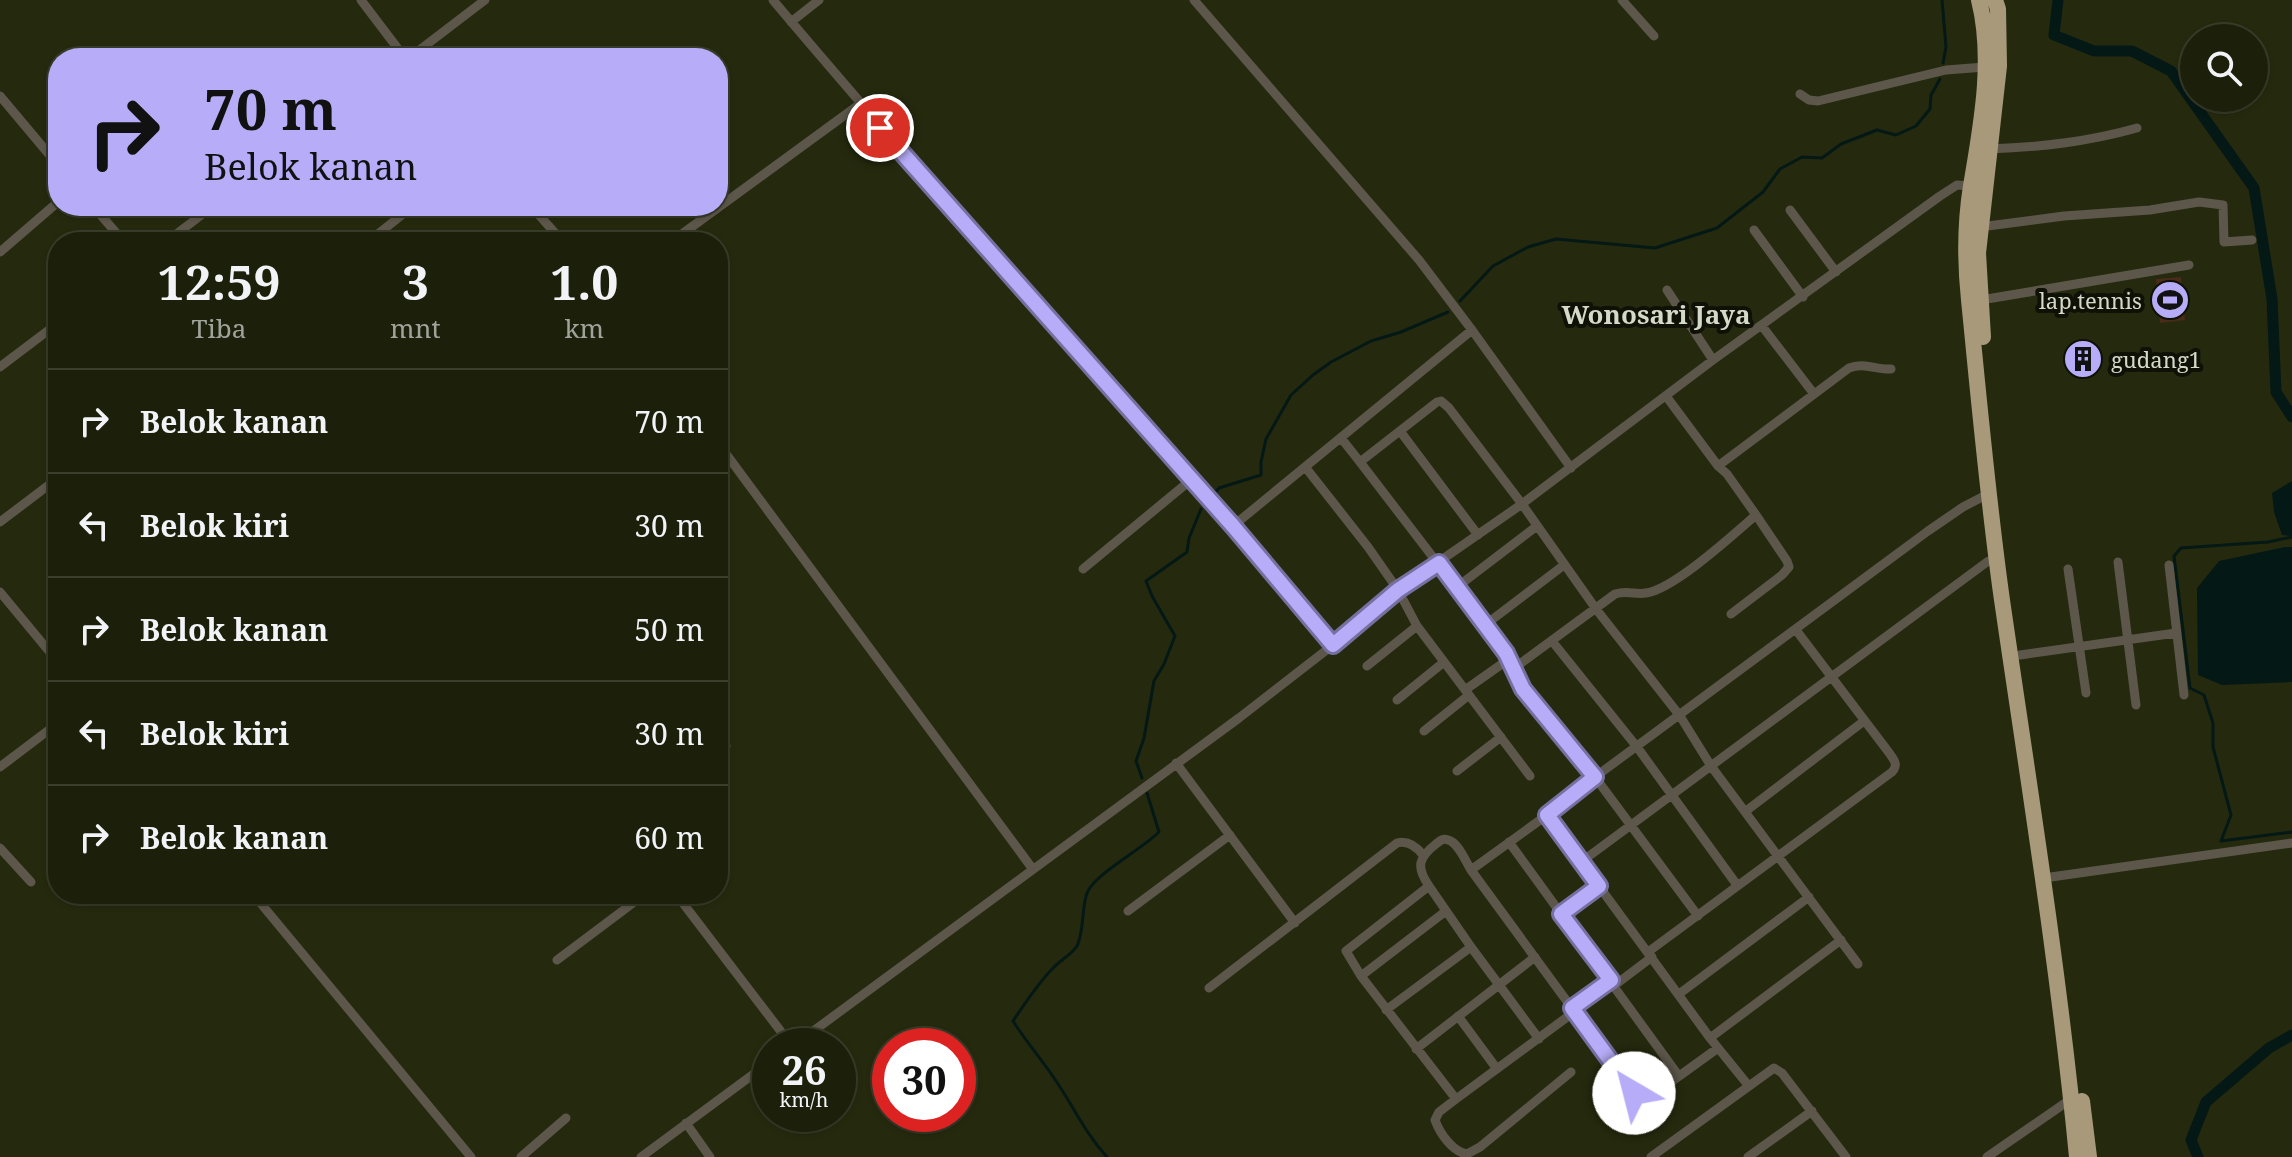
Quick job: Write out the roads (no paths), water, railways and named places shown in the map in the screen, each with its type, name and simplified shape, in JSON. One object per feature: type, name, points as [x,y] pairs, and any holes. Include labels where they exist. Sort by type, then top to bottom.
[{"type":"highway","points":[[1979,0],[1984,21],[1985,67],[1982,118],[1971,186],[1967,276],[1997,557],[2041,857],[2077,1157]]},
{"type":"highway","points":[[1995,0],[1998,9],[1999,66],[1980,227],[1981,300],[1998,491],[2043,799],[2089,1157]]},
{"type":"street","points":[[361,0],[399,48]]},
{"type":"street","points":[[420,48],[485,0]]},
{"type":"street","points":[[773,0],[860,104],[1233,526],[1333,645]]},
{"type":"street","points":[[791,22],[819,0]]},
{"type":"street","points":[[1194,0],[1419,260],[1571,468]]},
{"type":"street","points":[[1622,0],[1654,36]]},
{"type":"street","points":[[1800,94],[1818,101],[1946,70],[1985,67]]},
{"type":"street","points":[[0,96],[48,153]]},
{"type":"street","points":[[728,200],[860,104]]},
{"type":"street","points":[[1989,149],[2047,147],[2137,128]]},
{"type":"street","points":[[816,1028],[1333,645],[1398,590],[1522,504],[1713,360],[1957,185],[1971,186]]},
{"type":"street","points":[[1980,227],[2199,202],[2223,205],[2224,242],[2252,240]]},
{"type":"street","points":[[1790,210],[1836,272]]},
{"type":"street","points":[[0,252],[48,211]]},
{"type":"street","points":[[102,216],[115,232]]},
{"type":"street","points":[[179,232],[200,216]]},
{"type":"street","points":[[380,232],[400,216]]},
{"type":"street","points":[[540,216],[554,232]]},
{"type":"street","points":[[685,232],[707,216]]},
{"type":"street","points":[[1754,230],[1803,297]]},
{"type":"street","points":[[1981,300],[2189,265]]},
{"type":"street","points":[[1667,290],[1713,360]]},
{"type":"street","points":[[1762,326],[1814,394]]},
{"type":"street","points":[[1233,526],[1472,330]]},
{"type":"street","points":[[0,367],[48,331]]},
{"type":"street","points":[[1718,466],[1849,368],[1858,364],[1891,369]]},
{"type":"street","points":[[1666,396],[1727,474],[1788,563],[1789,567],[1782,575],[1731,614]]},
{"type":"street","points":[[1360,462],[1432,406],[1441,401],[1449,408],[1596,609],[1680,716],[1711,766],[1858,964]]},
{"type":"street","points":[[1400,431],[1478,535]]},
{"type":"street","points":[[1341,438],[1485,625],[1511,664],[1523,689],[1595,777],[1698,916]]},
{"type":"street","points":[[728,457],[1032,868]]},
{"type":"street","points":[[1306,468],[1355,530],[1398,590],[1417,626],[1530,776]]},
{"type":"street","points":[[1083,569],[1192,479]]},
{"type":"street","points":[[0,522],[48,486]]},
{"type":"street","points":[[1471,870],[1928,531],[1990,493]]},
{"type":"street","points":[[1424,731],[1467,693],[1552,641],[1615,594],[1625,591],[1646,593],[1674,580],[1756,515]]},
{"type":"street","points":[[1457,587],[1537,526]]},
{"type":"street","points":[[1581,862],[1997,557]]},
{"type":"street","points":[[2118,562],[2136,705]]},
{"type":"street","points":[[1485,625],[1564,565]]},
{"type":"street","points":[[2169,565],[2184,695]]},
{"type":"street","points":[[2068,569],[2086,693]]},
{"type":"street","points":[[0,592],[48,650]]},
{"type":"street","points":[[1367,666],[1417,626]]},
{"type":"street","points":[[1571,1072],[1480,1147],[1467,1154],[1455,1148],[1435,1120],[1439,1112],[1896,767],[1796,630]]},
{"type":"street","points":[[2020,655],[2176,633]]},
{"type":"street","points":[[1552,641],[1637,747],[1737,885]]},
{"type":"street","points":[[1397,700],[1444,662]]},
{"type":"street","points":[[1746,811],[1864,721]]},
{"type":"street","points":[[0,767],[48,731]]},
{"type":"street","points":[[1457,771],[1501,737]]},
{"type":"street","points":[[1176,763],[1295,923]]},
{"type":"street","points":[[1547,815],[1710,1038],[1748,1085]]},
{"type":"street","points":[[1128,911],[1230,835]]},
{"type":"street","points":[[1539,1039],[1497,984],[1421,872],[1423,855],[1442,839],[1453,843],[1642,1100],[1718,1048]]},
{"type":"street","points":[[1209,988],[1397,843],[1404,841],[1411,844],[1423,855]]},
{"type":"street","points":[[1509,842],[1678,1075]]},
{"type":"street","points":[[2051,877],[2292,843]]},
{"type":"street","points":[[0,848],[31,882]]},
{"type":"street","points":[[1429,886],[1348,949],[1347,955],[1456,1099]]},
{"type":"street","points":[[1561,914],[1599,886]]},
{"type":"street","points":[[1679,994],[1809,897]]},
{"type":"street","points":[[261,904],[471,1157]]},
{"type":"street","points":[[557,960],[632,904]]},
{"type":"street","points":[[684,904],[778,1028]]},
{"type":"street","points":[[1361,976],[1446,911]]},
{"type":"street","points":[[1710,1038],[1841,940]]},
{"type":"street","points":[[1386,1010],[1471,947]]},
{"type":"street","points":[[1416,1049],[1535,957]]},
{"type":"street","points":[[1458,1016],[1497,1069]]},
{"type":"street","points":[[1651,1157],[1748,1085],[1776,1069],[1846,1157]]},
{"type":"street","points":[[641,1157],[752,1075]]},
{"type":"street","points":[[1987,1157],[2071,1099]]},
{"type":"street","points":[[1748,1157],[1812,1111]]},
{"type":"street","points":[[521,1157],[566,1118]]},
{"type":"street","points":[[686,1123],[710,1157]]},
{"type":"waterway","points":[[1942,0],[1946,47],[1943,63]]},
{"type":"waterway","points":[[2058,0],[2054,35],[2094,51],[2132,51],[2171,71],[2254,188],[2272,299],[2276,392],[2292,417]]},
{"type":"waterway","points":[[1460,301],[1493,266],[1528,247],[1556,239],[1655,248],[1717,228],[1763,192],[1780,169],[1802,157],[1822,158],[1841,144],[1877,130],[1896,135],[1916,126],[1930,109],[1931,95],[1940,79]]},
{"type":"waterway","points":[[1211,497],[1219,488],[1261,475],[1266,439],[1291,395],[1313,375],[1371,341],[1448,312]]},
{"type":"waterway","points":[[1142,778],[1136,761],[1144,738],[1154,681],[1175,636],[1146,581],[1187,552],[1189,538],[1201,509]]},
{"type":"waterway","points":[[2292,537],[2268,542],[2181,548],[2174,556],[2190,688],[2204,695],[2213,723],[2213,747],[2231,815],[2221,841],[2292,832]]},
{"type":"waterway","points":[[1107,1157],[1013,1021],[1054,967],[1077,946],[1086,896],[1093,884],[1159,832],[1147,793]]},
{"type":"waterway","points":[[2198,1157],[2191,1140],[2206,1102],[2269,1048],[2292,1035]]},
{"type":"place","name":"lap.tennis","points":[[2170,300]]},
{"type":"place","name":"gudang1","points":[[2083,359]]},
{"type":"district","name":"Wonosari Jaya","points":[[1656,314]]}]
